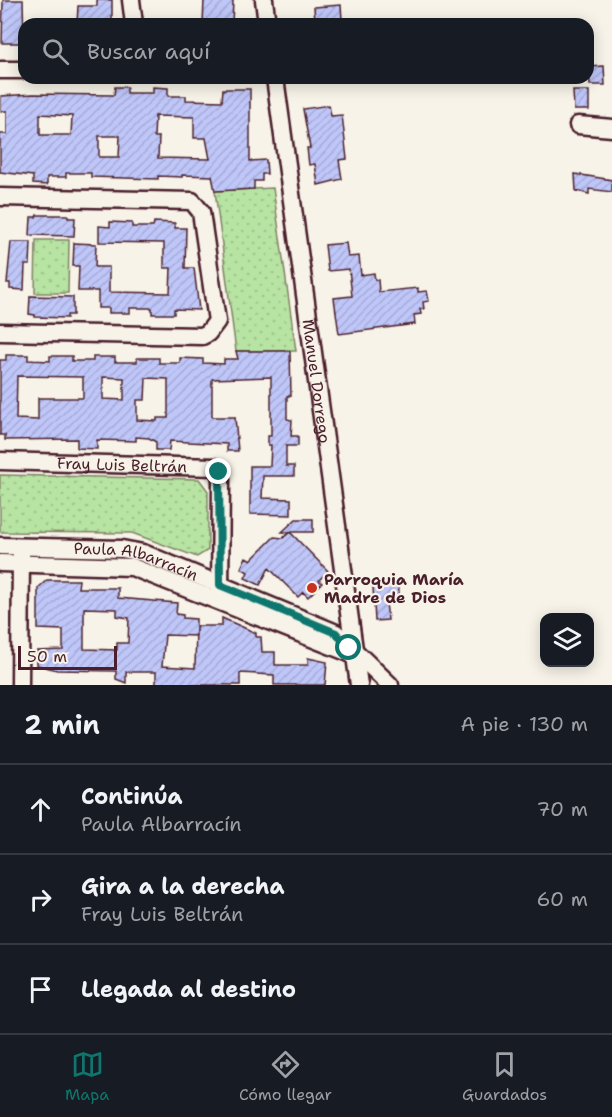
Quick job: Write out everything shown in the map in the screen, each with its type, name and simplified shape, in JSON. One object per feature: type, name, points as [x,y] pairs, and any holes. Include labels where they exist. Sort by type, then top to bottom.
[{"type":"street","points":[[131,0],[133,18]]},
{"type":"street","points":[[264,0],[266,18]]},
{"type":"street","points":[[0,70],[18,70]]},
{"type":"street","name":"Manuel Dorrego","points":[[276,84],[357,656],[359,685]]},
{"type":"street","points":[[578,125],[612,128]]},
{"type":"street","points":[[0,197],[186,201],[196,204],[201,212],[217,321],[208,333],[202,336],[0,332]]},
{"type":"street","name":"Fray Luis Beltrán","points":[[0,461],[214,467],[221,480],[220,602]]},
{"type":"street","name":"Paula Albarracín","points":[[0,546],[21,555],[132,567],[357,656]]},
{"type":"street","name":"Paula Albarracín","points":[[0,562],[21,555],[132,550],[336,633],[357,656],[390,685]]},
{"type":"street","points":[[20,685],[21,555]]},
{"type":"green space","points":[[273,188],[296,351],[236,351],[215,191]]},
{"type":"green space","points":[[36,240],[69,240],[68,293],[35,293]]},
{"type":"green space","points":[[0,475],[199,479],[208,491],[208,550],[197,557],[132,533],[0,532]]},
{"type":"building","points":[[3,0],[23,0],[23,18],[18,18],[18,43],[2,43]]},
{"type":"building","points":[[97,0],[112,0],[112,18],[77,18],[78,6],[97,6]]},
{"type":"building","points":[[204,0],[233,0],[232,18],[203,18]]},
{"type":"building","points":[[341,5],[342,18],[315,18],[314,7]]},
{"type":"building","points":[[604,66],[605,85],[590,85],[594,84],[594,67]]},
{"type":"building","points":[[115,87],[127,87],[127,93],[153,93],[153,87],[168,88],[168,96],[186,96],[186,100],[222,101],[223,89],[250,89],[250,161],[266,160],[267,174],[262,174],[262,181],[254,181],[254,189],[215,191],[212,176],[158,176],[158,179],[91,177],[91,173],[66,173],[66,177],[47,177],[47,185],[33,184],[33,176],[0,172],[0,134],[7,134],[7,111],[1,111],[1,96],[114,95]],"holes":[[[40,114],[72,116],[71,135],[40,135]],[[155,116],[194,117],[194,138],[206,138],[210,159],[158,158],[159,137],[154,137]],[[99,136],[120,136],[119,157],[99,157]]]},
{"type":"building","points":[[573,91],[589,91],[589,110],[574,110]]},
{"type":"building","points":[[329,105],[331,116],[342,115],[347,159],[339,160],[342,179],[318,185],[315,164],[309,165],[307,148],[310,148],[303,109]]},
{"type":"building","points":[[575,174],[612,180],[612,192],[589,189],[589,194],[576,191]]},
{"type":"building","points":[[68,215],[68,218],[75,218],[74,236],[30,235],[31,217]]},
{"type":"building","points":[[110,222],[132,223],[132,227],[153,227],[154,222],[175,223],[175,228],[186,228],[185,268],[194,268],[199,310],[174,309],[174,314],[152,314],[152,308],[130,308],[130,313],[109,313],[109,308],[98,308],[98,291],[78,291],[79,266],[73,266],[74,243],[96,244],[95,267],[109,267],[109,292],[170,293],[171,268],[164,268],[164,243],[99,242],[99,226],[110,227]]},
{"type":"building","points":[[11,242],[31,242],[30,265],[25,265],[24,290],[10,289],[10,283],[7,283]]},
{"type":"building","points":[[346,243],[348,257],[359,256],[361,275],[374,273],[375,280],[378,280],[379,292],[418,288],[418,292],[427,291],[429,301],[423,302],[424,309],[420,309],[421,314],[414,315],[415,324],[339,334],[334,298],[352,296],[349,269],[328,271],[325,245]]},
{"type":"building","points":[[30,296],[73,297],[73,315],[67,315],[67,318],[35,317],[29,314]]},
{"type":"building","points":[[236,351],[290,351],[291,396],[287,396],[287,419],[292,420],[291,436],[298,436],[298,446],[286,446],[286,466],[294,466],[294,476],[263,476],[262,498],[291,499],[291,515],[250,514],[250,466],[270,466],[271,445],[268,445],[268,436],[271,436],[271,377],[212,379],[212,417],[235,417],[238,451],[227,451],[227,444],[170,441],[169,450],[156,450],[156,442],[149,438],[136,437],[136,441],[97,440],[97,449],[77,448],[77,439],[5,440],[5,435],[0,435],[0,360],[6,360],[6,355],[28,355],[28,360],[50,361],[50,356],[72,356],[72,361],[93,361],[93,357],[115,357],[115,362],[137,362],[137,358],[159,358],[159,363],[180,363],[180,358],[203,359],[203,363],[224,364],[224,359],[238,359]],"holes":[[[17,376],[83,377],[83,398],[38,398],[38,420],[16,419]],[[103,377],[124,378],[124,400],[103,399]],[[146,378],[168,379],[168,418],[157,418],[157,421],[137,420],[137,400],[145,400]]]},
{"type":"building","points":[[296,519],[313,519],[313,532],[282,532]]},
{"type":"building","points":[[290,532],[328,571],[319,580],[322,583],[308,597],[303,592],[298,597],[269,568],[260,585],[245,578],[248,572],[241,568],[246,557],[251,560],[274,537],[283,538]]},
{"type":"building","points":[[47,580],[79,580],[78,588],[118,588],[118,598],[177,603],[176,614],[183,615],[183,618],[196,619],[196,626],[222,626],[222,618],[256,633],[256,637],[261,637],[262,652],[275,652],[275,665],[308,665],[308,658],[327,662],[325,685],[274,685],[274,675],[240,673],[240,685],[156,685],[156,672],[126,672],[126,683],[116,679],[116,671],[57,670],[37,665],[37,651],[63,650],[63,630],[38,629],[38,588]],"holes":[[[84,608],[117,609],[117,616],[129,618],[128,643],[117,643],[117,650],[84,649]],[[165,635],[196,636],[195,668],[162,666]]]},
{"type":"building","points":[[398,581],[400,602],[386,603],[388,620],[375,621],[373,587],[382,586],[381,582]]},
{"type":"place","name":"Parroquia María Madre de Dios","points":[[312,588]]},
{"type":"route","points":[[219,472],[221,480],[220,585],[336,633],[349,648]]}]
